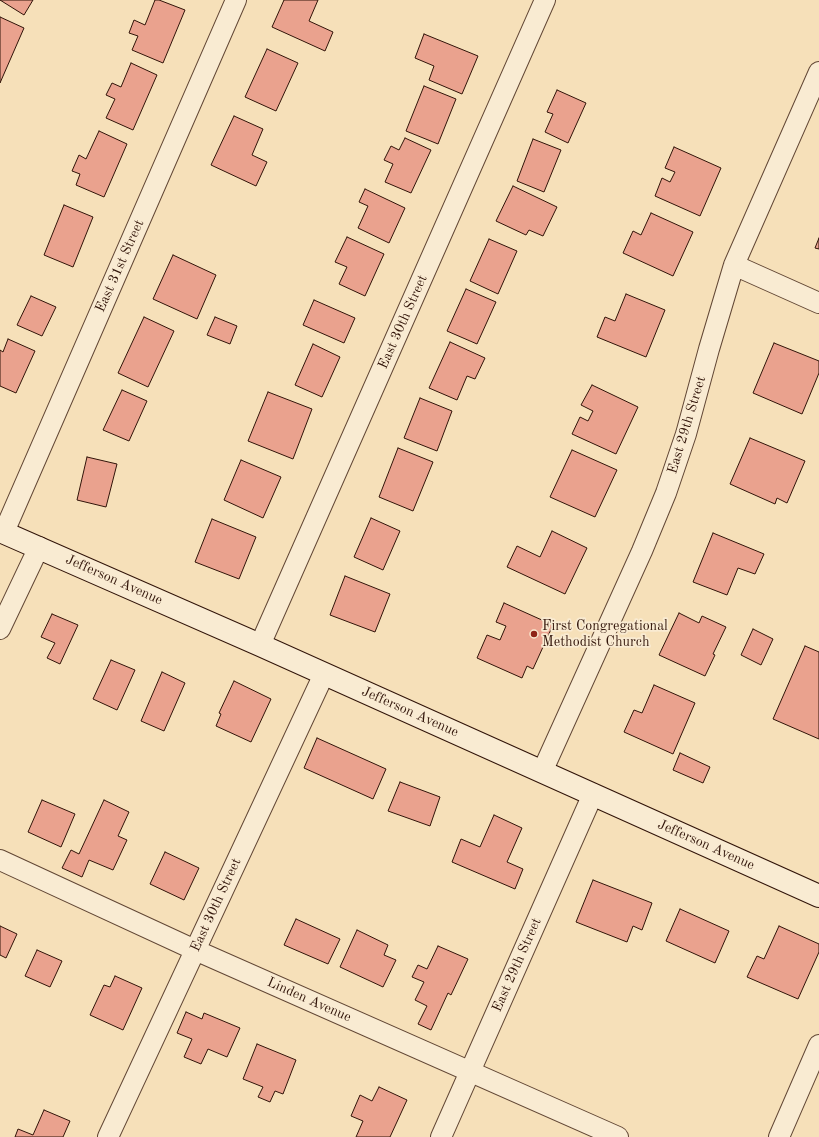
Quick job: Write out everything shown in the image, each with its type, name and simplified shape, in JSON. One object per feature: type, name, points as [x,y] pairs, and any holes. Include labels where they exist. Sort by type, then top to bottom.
[{"type":"main road","name":"Jefferson Avenue","points":[[2,531],[819,896]]},
{"type":"street","name":"East 31st Street","points":[[2,531],[236,0]]},
{"type":"street","name":"East 30th Street","points":[[260,645],[545,0]]},
{"type":"street","name":"East 29th Street","points":[[542,772],[642,551],[666,493],[686,434],[734,265],[819,72]]},
{"type":"street","points":[[734,265],[819,303]]},
{"type":"street","points":[[0,629],[39,547]]},
{"type":"street","name":"East 30th Street","points":[[108,1137],[324,674]]},
{"type":"street","name":"East 29th Street","points":[[441,1137],[593,794]]},
{"type":"street","name":"Linden Avenue","points":[[0,860],[195,950],[618,1137]]},
{"type":"street","points":[[779,1137],[819,1045]]},
{"type":"building","points":[[0,0],[33,0],[24,15]]},
{"type":"building","points":[[155,0],[159,0],[185,10],[163,63],[132,50],[138,36],[129,33],[134,20],[145,25]]},
{"type":"building","points":[[284,0],[318,0],[309,21],[333,32],[325,51],[272,27]]},
{"type":"building","points":[[0,17],[24,28],[0,83]]},
{"type":"building","points":[[424,34],[478,56],[462,94],[429,80],[434,66],[415,58]]},
{"type":"building","points":[[267,49],[298,63],[276,111],[245,97]]},
{"type":"building","points":[[131,63],[157,75],[133,130],[106,118],[115,99],[106,95],[112,83],[121,87]]},
{"type":"building","points":[[424,86],[456,99],[438,144],[406,131]]},
{"type":"building","points":[[557,90],[586,103],[568,143],[545,132],[553,114],[547,112]]},
{"type":"building","points":[[234,116],[263,129],[252,155],[267,162],[256,186],[211,165]]},
{"type":"building","points":[[99,131],[127,144],[104,197],[76,185],[80,174],[72,171],[79,155],[86,159]]},
{"type":"building","points":[[405,138],[431,150],[411,193],[385,182],[393,164],[384,160],[391,146],[399,150]]},
{"type":"building","points":[[533,139],[561,150],[544,192],[517,181]]},
{"type":"building","points":[[674,147],[721,168],[700,216],[655,196],[662,178],[670,182],[675,172],[665,168]]},
{"type":"building","points":[[513,186],[557,207],[543,236],[529,230],[526,235],[496,221]]},
{"type":"building","points":[[365,189],[405,208],[389,243],[358,228],[368,206],[359,202]]},
{"type":"building","points":[[64,205],[93,217],[73,267],[44,255]]},
{"type":"building","points":[[651,213],[693,232],[673,276],[623,253],[633,231],[641,235]]},
{"type":"building","points":[[347,237],[384,254],[365,296],[339,284],[347,267],[335,262]]},
{"type":"building","points":[[819,238],[819,249],[815,248]]},
{"type":"building","points":[[489,239],[517,251],[498,294],[470,281]]},
{"type":"building","points":[[173,255],[216,275],[197,319],[153,299]]},
{"type":"building","points":[[466,289],[496,302],[477,344],[447,331]]},
{"type":"building","points":[[626,294],[665,310],[646,357],[597,337],[605,317],[615,321]]},
{"type":"building","points":[[31,296],[56,307],[42,336],[17,325]]},
{"type":"building","points":[[314,300],[355,318],[344,343],[303,325]]},
{"type":"building","points":[[144,317],[174,331],[148,387],[118,373]]},
{"type":"building","points":[[215,317],[237,326],[230,344],[207,335]]},
{"type":"building","points":[[8,339],[35,351],[16,393],[0,386],[0,350],[3,352]]},
{"type":"building","points":[[450,342],[485,358],[475,379],[467,376],[457,400],[429,388]]},
{"type":"building","points":[[774,343],[819,361],[819,373],[802,414],[753,393]]},
{"type":"building","points":[[313,344],[340,357],[322,397],[295,385]]},
{"type":"building","points":[[592,385],[638,407],[616,454],[572,434],[580,417],[588,421],[593,411],[581,405]]},
{"type":"building","points":[[122,390],[147,401],[129,441],[103,430]]},
{"type":"building","points":[[268,392],[312,409],[293,459],[248,441]]},
{"type":"building","points":[[420,398],[452,411],[437,451],[404,438]]},
{"type":"building","points":[[750,438],[805,461],[787,503],[777,498],[775,504],[730,484]]},
{"type":"building","points":[[398,448],[433,462],[413,511],[379,497]]},
{"type":"building","points":[[572,450],[617,470],[595,517],[550,497]]},
{"type":"building","points":[[87,457],[117,464],[106,507],[77,500]]},
{"type":"building","points":[[241,460],[281,477],[263,518],[224,500]]},
{"type":"building","points":[[371,518],[400,531],[383,570],[354,557]]},
{"type":"building","points":[[212,519],[256,537],[239,579],[195,562]]},
{"type":"building","points":[[552,531],[587,548],[565,594],[507,567],[517,546],[540,557]]},
{"type":"building","points":[[713,533],[764,554],[755,574],[738,568],[727,595],[693,582]]},
{"type":"building","points":[[345,576],[390,594],[375,632],[330,615]]},
{"type":"building","points":[[504,603],[553,625],[533,669],[527,666],[522,678],[477,658],[487,635],[500,640],[506,626],[496,622]]},
{"type":"building","points":[[679,613],[699,623],[702,616],[726,627],[713,654],[715,655],[705,676],[659,655]]},
{"type":"building","points":[[52,614],[78,625],[60,664],[47,658],[55,643],[41,637]]},
{"type":"building","points":[[753,629],[773,639],[761,665],[741,655]]},
{"type":"building","points":[[805,646],[819,652],[819,739],[773,719]]},
{"type":"building","points":[[111,660],[135,670],[117,710],[93,699]]},
{"type":"building","points":[[162,672],[185,683],[164,731],[141,721]]},
{"type":"building","points":[[234,681],[271,699],[251,742],[216,726],[221,714],[219,713]]},
{"type":"building","points":[[654,685],[695,703],[673,754],[624,732],[634,710],[642,713]]},
{"type":"building","points":[[317,738],[386,769],[373,799],[304,768]]},
{"type":"building","points":[[680,753],[710,767],[703,783],[673,770]]},
{"type":"building","points":[[400,782],[440,797],[430,826],[388,811]]},
{"type":"building","points":[[42,800],[75,814],[61,847],[28,832]]},
{"type":"building","points":[[104,800],[129,812],[118,836],[127,840],[113,870],[89,860],[82,877],[62,868],[71,850],[79,854]]},
{"type":"building","points":[[494,815],[522,828],[507,862],[523,869],[515,889],[452,862],[461,839],[480,847]]},
{"type":"building","points":[[165,852],[199,868],[184,900],[150,884]]},
{"type":"building","points":[[593,880],[652,903],[642,930],[633,926],[627,942],[576,922]]},
{"type":"building","points":[[680,909],[729,931],[715,963],[666,941]]},
{"type":"building","points":[[296,919],[340,939],[328,964],[284,945]]},
{"type":"building","points":[[0,926],[17,934],[6,958],[0,955]]},
{"type":"building","points":[[779,926],[819,944],[819,952],[798,999],[747,977],[757,956],[764,959]]},
{"type":"building","points":[[357,930],[388,945],[384,955],[396,960],[383,987],[340,967]]},
{"type":"building","points":[[438,946],[468,959],[451,995],[448,993],[431,1030],[418,1024],[427,1006],[415,1000],[424,982],[412,977],[418,965],[427,969]]},
{"type":"building","points":[[37,950],[62,961],[50,987],[25,976]]},
{"type":"building","points":[[115,976],[142,988],[123,1030],[90,1015],[104,985],[110,987]]},
{"type":"building","points":[[186,1012],[202,1019],[204,1013],[240,1028],[227,1057],[208,1049],[201,1064],[184,1057],[192,1039],[177,1033]]},
{"type":"building","points":[[257,1044],[296,1060],[283,1094],[275,1091],[270,1102],[258,1097],[263,1087],[243,1079]]},
{"type":"building","points":[[379,1087],[407,1100],[390,1137],[356,1137],[363,1121],[351,1116],[360,1095],[372,1101]]},
{"type":"building","points":[[44,1110],[70,1121],[63,1137],[15,1137],[18,1129],[33,1135]]},
{"type":"place","name":"First Congregational Methodist Church","points":[[534,634]]}]
